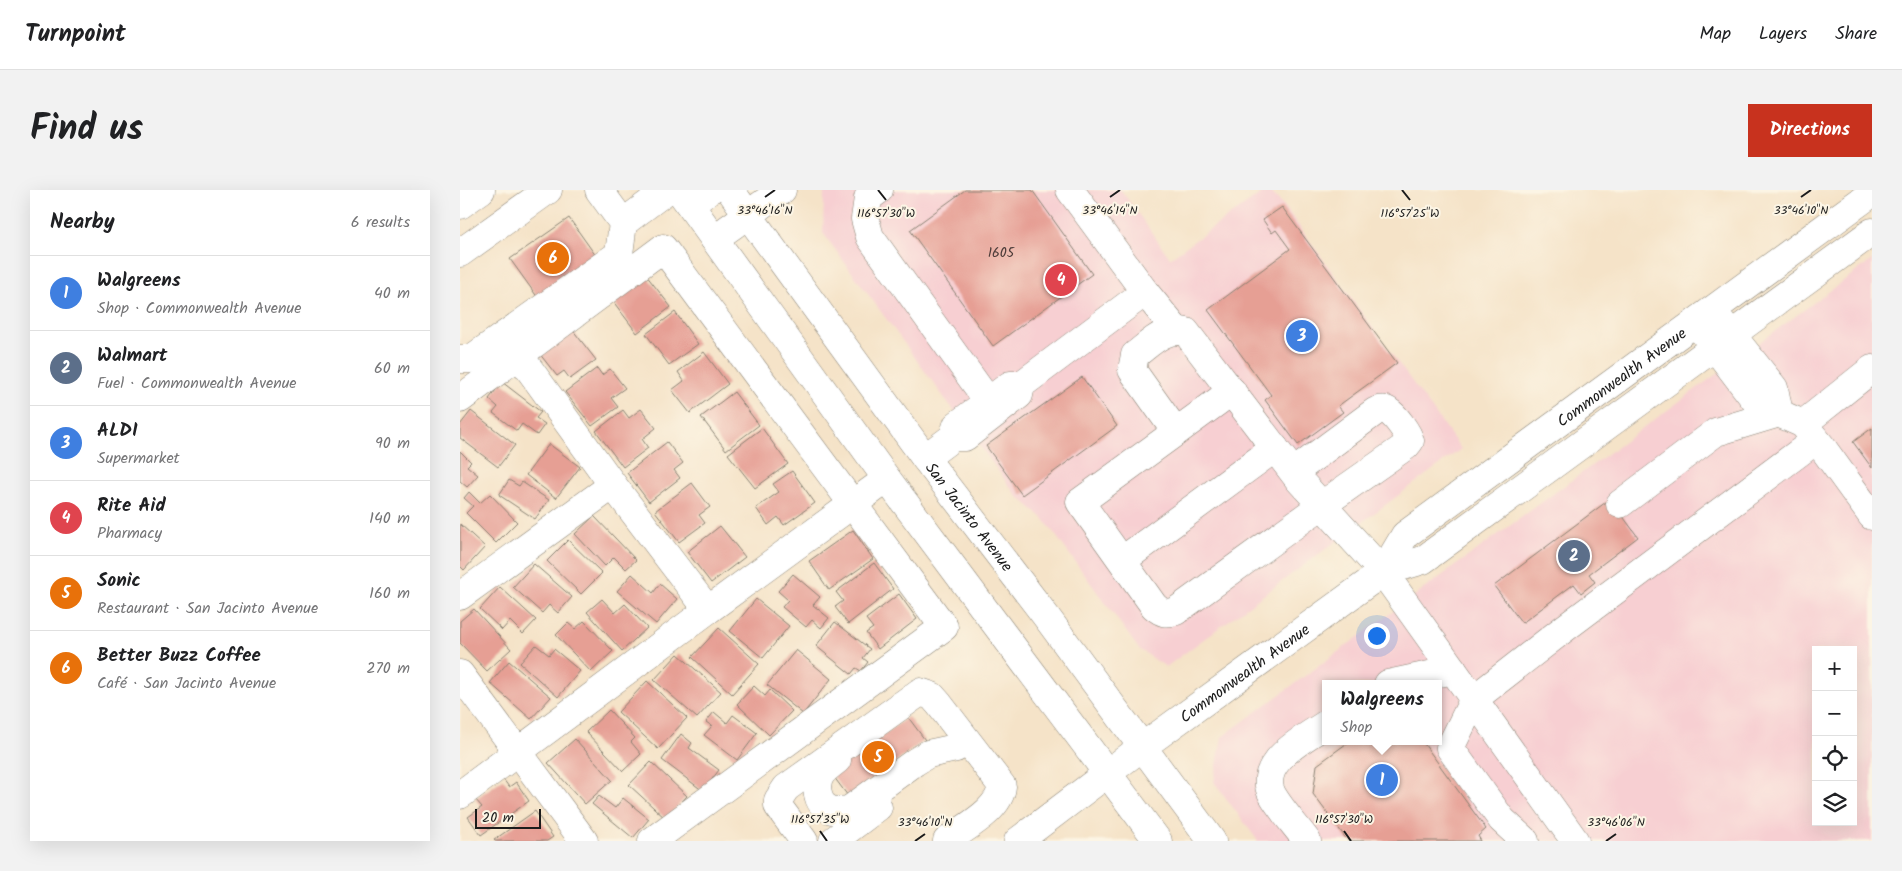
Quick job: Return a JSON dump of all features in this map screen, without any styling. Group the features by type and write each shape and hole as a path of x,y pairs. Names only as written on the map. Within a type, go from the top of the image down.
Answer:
{"street":[{"path":"460,205 481,190"},
{"path":"460,252 548,190"},
{"path":"460,359 471,359 619,254 623,223 599,190"},
{"path":"623,223 667,190"},
{"name":"San Jacinto Avenue","path":"730,190 925,458 1212,841"},
{"path":"714,239 782,190"},
{"path":"879,190 868,198 865,219 870,237 988,401"},
{"path":"1070,190 1145,292 1176,330"},
{"name":"Commonwealth Avenue","path":"1383,572 1405,535 1872,193"},
{"path":"693,195 714,239 887,479 1158,841"},
{"name":"Commonwealth Avenue","path":"1018,841 1142,747 1383,572 1423,560 1872,232"},
{"path":"460,399 663,248 944,627 652,841"},
{"path":"953,437 965,437 1019,395 1021,385 1145,292"},
{"path":"1704,316 1723,340 1758,404 1779,413 1810,432 1872,516"},
{"path":"1176,432 1132,370 1135,356 1168,331 1176,330 1186,332 1294,472 1383,572 1569,833 1541,841"},
{"path":"519,355 613,485 708,610"},
{"path":"1509,837 1502,820 1450,748 1474,699 1810,432 1872,368"},
{"path":"925,458 953,437 957,425 1010,384 1021,385"},
{"path":"1232,391 1080,502 1154,606 1160,612 1176,611 1410,441 1408,434 1388,411 1383,409 1376,411 1294,472"},
{"path":"1620,504 1716,432 1779,413"},
{"path":"1123,560 1275,448"},
{"path":"460,796 708,610 887,479"},
{"path":"460,596 613,485"},
{"path":"1407,680 1453,670"},
{"path":"460,674 584,841"},
{"path":"804,841 778,806 778,800 786,788 920,692 932,696 962,744 1002,786 1001,795 993,806 947,841"},
{"path":"891,712 821,774 816,788 820,801 827,808 837,811 849,810 928,754 962,744"},
{"path":"1307,841 1272,794 1268,782 1271,768 1280,757 1322,727"},
{"path":"833,841 962,744"}],"shaded area":[{"path":"824,190 1121,190 1170,258 1266,190 1269,190 1285,207 1461,449 1166,667 1139,649 1043,518 1016,495 823,233"},
{"path":"1872,260 1872,841 1258,841 1214,782 1222,737"}],"building":[{"path":"965,190 1032,190 1092,274 993,346 910,230"},
{"path":"1282,207 1397,363 1338,406 1343,412 1298,445 1265,400 1271,395 1208,310 1290,249 1276,230 1272,233 1263,220"},
{"path":"569,218 596,256 538,298 510,259"},
{"path":"646,275 671,307 637,333 612,300"},
{"path":"675,312 698,344 669,365 646,334"},
{"path":"572,329 596,360 570,379 564,371 557,376 539,353"},
{"path":"704,352 728,384 690,413 672,390 684,381 678,372"},
{"path":"597,368 602,375 610,369 625,388 611,398 618,407 592,426 565,392"},
{"path":"1082,377 1117,426 1022,495 986,446"},
{"path":"502,382 541,412 536,418 545,424 537,435 522,424 517,431 493,413 498,407 489,399"},
{"path":"734,392 759,425 726,450 701,417"},
{"path":"641,409 656,428 642,439 648,448 623,467 596,431 623,410 629,418"},
{"path":"471,411 515,445 498,467 460,438 460,425"},
{"path":"762,428 788,464 755,488 728,454"},
{"path":"1872,428 1872,468 1853,442"},
{"path":"667,442 683,463 674,470 680,478 649,502 627,473"},
{"path":"549,444 580,467 556,498 526,475"},
{"path":"460,451 471,462 467,466 478,475 467,487 460,481"},
{"path":"792,471 815,503 784,525 778,517 768,525 756,508 779,492 773,484"},
{"path":"509,480 519,486 522,482 549,500 535,519 499,495"},
{"path":"692,483 710,507 699,515 705,523 679,542 655,511"},
{"path":"469,492 480,503 490,494 517,522 496,543 466,513 473,506 464,498"},
{"path":"1610,499 1638,537 1589,574 1595,582 1581,593 1574,584 1522,623 1494,586"},
{"path":"594,516 636,560 626,569 614,557 605,566 575,534"},
{"path":"460,524 485,547 464,570 460,566"},
{"path":"720,526 745,557 711,583 687,552"},
{"path":"853,530 873,559 829,590 809,561"},
{"path":"568,540 602,573 581,594 547,561"},
{"path":"874,563 893,589 848,624 835,607 843,601 836,592"},
{"path":"534,564 572,597 558,613 549,605 542,613 513,587"},
{"path":"632,574 653,593 660,584 677,599 656,624 617,591"},
{"path":"793,574 820,597 813,605 829,618 821,628 812,620 806,627 782,607 788,600 778,591"},
{"path":"500,587 536,620 523,634 510,621 502,630 480,609"},
{"path":"899,594 917,619 878,649 866,633 873,628 866,619"},
{"path":"602,599 615,613 625,604 647,628 622,651 587,612"},
{"path":"756,599 789,626 763,658 730,631"},
{"path":"474,609 511,649 487,671 460,643 460,621"},
{"path":"584,621 613,651 591,672 556,635 568,623 575,629"},
{"path":"835,622 870,649 863,658 868,662 861,671 856,668 851,674 816,646"},
{"path":"719,628 759,664 732,694 692,657"},
{"path":"536,645 549,655 554,649 580,671 558,697 520,663"},
{"path":"796,650 831,679 803,714 767,685"},
{"path":"678,654 721,692 697,718 654,680"},
{"path":"509,661 551,697 531,719 490,683"},
{"path":"647,681 687,718 658,749 618,712"},
{"path":"754,686 765,696 770,690 792,711 769,735 737,704"},
{"path":"609,710 635,738 631,742 641,754 623,771 586,732"},
{"path":"714,712 727,723 733,715 757,733 737,760 704,735 712,726 706,722"},
{"path":"908,717 925,740 848,796 831,773"},
{"path":"681,734 692,743 689,748 719,770 703,791 662,760"},
{"path":"575,739 612,780 585,804 548,763"},
{"path":"1344,745 1425,745 1486,829 1478,836 1481,841 1348,841 1313,794 1317,765"},
{"path":"651,762 687,796 666,819 629,785"},
{"path":"503,779 509,787 516,782 529,801 481,835 468,817 482,807 475,799"},
{"path":"599,796 615,808 623,798 649,819 633,838 592,804"},
{"path":"535,811 553,837 547,841 494,840"}],"place":[{"name":"Better Buzz Coffee","path":"553,258"},
{"name":"Rite Aid","path":"1061,280"},
{"name":"ALDI","path":"1302,336"},
{"name":"Walmart","path":"1574,556"},
{"name":"Sonic","path":"878,757"},
{"name":"Walgreens","path":"1382,780"}]}
